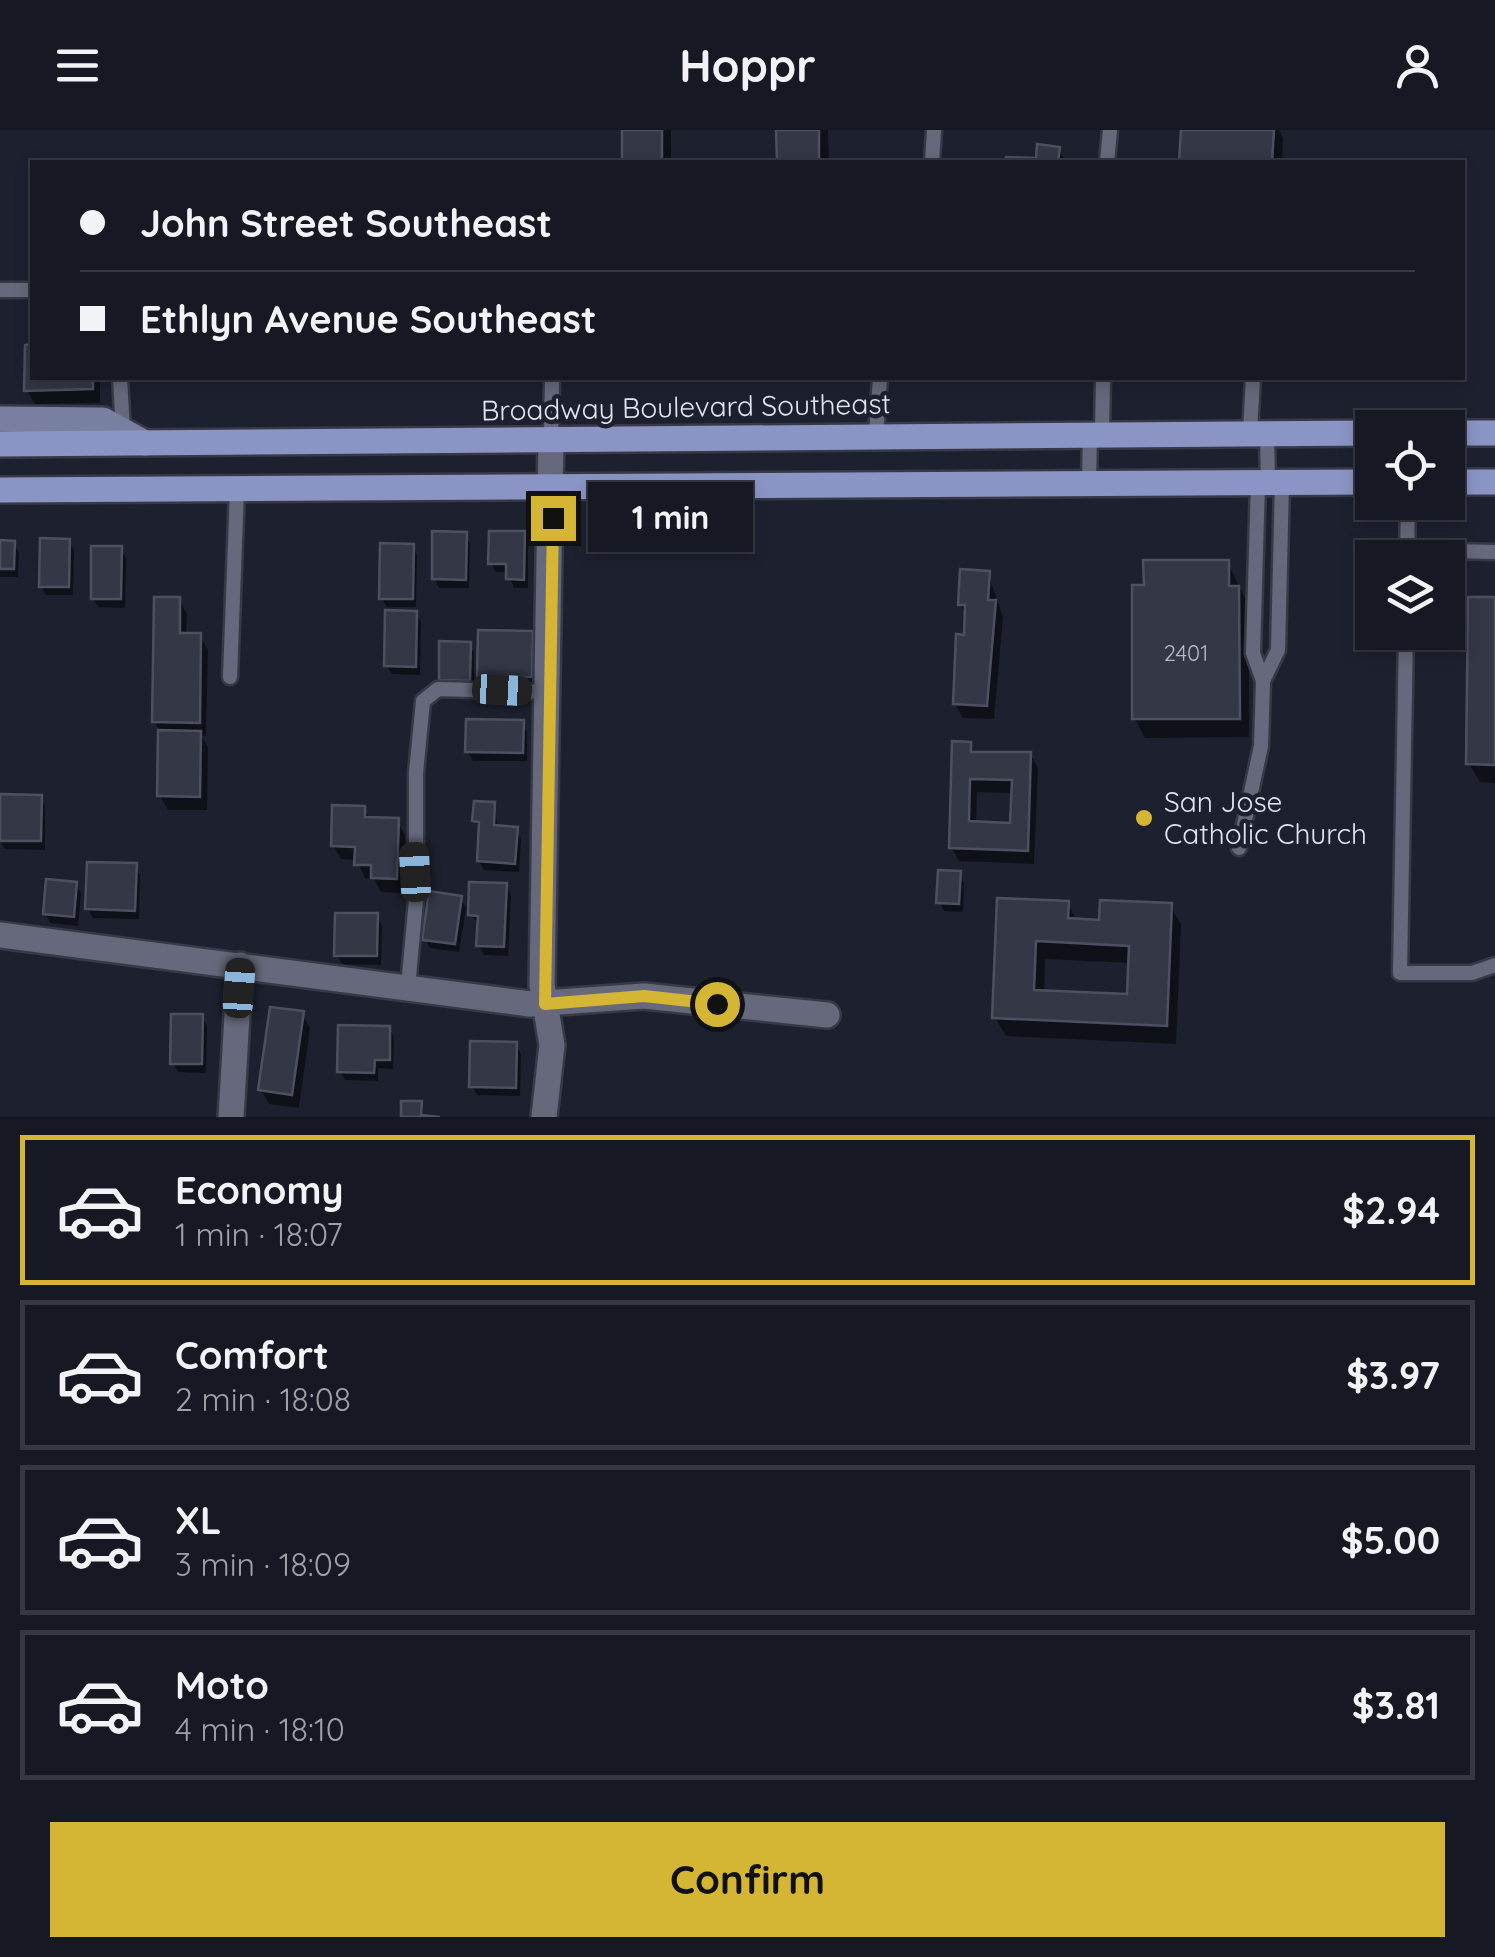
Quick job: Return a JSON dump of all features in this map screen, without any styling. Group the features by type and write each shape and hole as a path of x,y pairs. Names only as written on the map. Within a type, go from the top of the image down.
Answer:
{"main road":[{"path":"0,419 102,420 134,437"},
{"name":"Broadway Boulevard Southeast","path":"0,444 134,437 1355,432"},
{"path":"1465,433 1495,433"},
{"path":"0,490 1355,482"},
{"path":"1465,482 1495,482"}],"street":[{"path":"544,1117 552,1045 545,1004 551,438"},
{"path":"0,935 545,1004 644,996 827,1015"},
{"path":"231,1117 240,966"}],"lane":[{"path":"932,160 934,130"},
{"path":"1108,160 1110,130"},
{"path":"0,290 30,290"},
{"path":"120,380 134,437"},
{"path":"551,438 552,380"},
{"path":"876,435 880,380"},
{"path":"1089,482 1103,380"},
{"path":"1253,380 1269,482 1278,650 1263,681"},
{"path":"1239,848 1259,762 1263,681 1254,653 1269,482"},
{"path":"230,677 237,490"},
{"path":"1465,553 1495,552"},
{"path":"1406,650 1400,972 1472,973 1495,965"},
{"path":"408,987 416,900 416,773 423,702 438,689 549,692"}],"building":[{"path":"622,130 662,130 662,160 622,160"},
{"path":"776,130 819,130 819,160 777,160"},
{"path":"1181,130 1274,130 1272,160 1179,160"},
{"path":"1037,144 1060,147 1058,160 1005,160 1006,157 1036,158"},
{"path":"30,344 30,380 93,380 93,389 24,391 25,345"},
{"path":"432,531 467,532 466,580 432,579"},
{"path":"489,531 525,531 524,580 506,579 506,564 488,564"},
{"path":"40,538 70,539 69,587 39,587"},
{"path":"0,540 15,541 14,569 0,569"},
{"path":"380,543 414,544 413,599 379,599"},
{"path":"91,546 122,546 121,599 91,599"},
{"path":"1143,560 1229,560 1229,586 1239,586 1240,719 1132,719 1132,585 1144,585"},
{"path":"960,569 990,571 988,600 996,600 987,706 953,704 956,634 964,635 965,605 958,605"},
{"path":"154,597 180,597 180,633 201,633 200,723 152,722"},
{"path":"1468,597 1495,597 1495,765 1466,764"},
{"path":"385,610 417,611 416,667 384,666"},
{"path":"478,630 533,631 532,677 477,676"},
{"path":"439,641 471,642 470,681 439,680"},
{"path":"466,719 524,720 523,753 465,752"},
{"path":"158,730 201,731 200,797 157,796"},
{"path":"952,741 971,742 971,752 1031,752 1028,851 949,848","holes":["970,779 1012,780 1010,823 969,821"]},
{"path":"0,794 42,795 41,841 0,841"},
{"path":"474,801 495,802 494,825 518,827 515,864 477,861 479,822 472,821"},
{"path":"332,805 365,806 365,817 399,818 397,879 371,878 371,865 354,865 355,847 331,846"},
{"path":"87,862 137,863 135,911 85,909"},
{"path":"938,870 961,871 959,904 936,903"},
{"path":"46,879 77,882 74,917 43,914"},
{"path":"469,882 507,883 504,947 476,946 478,916 468,915"},
{"path":"429,891 462,896 455,944 422,940"},
{"path":"997,898 1069,901 1068,918 1099,920 1100,900 1172,903 1167,1026 992,1018","holes":["1036,941 1129,946 1127,994 1034,990"]},
{"path":"335,913 378,913 377,956 334,956"},
{"path":"270,1007 304,1011 292,1095 258,1090"},
{"path":"171,1014 203,1014 202,1064 170,1064"},
{"path":"338,1025 390,1026 390,1060 375,1060 374,1073 337,1072"},
{"path":"470,1041 517,1042 516,1088 469,1087"},
{"path":"401,1101 422,1101 421,1115 440,1117 401,1117"}],"place":[{"name":"San Jose Catholic Church","path":"1144,818"}],"route":[{"path":"553,518 542,985 545,1004 644,996 717,1004"}]}
